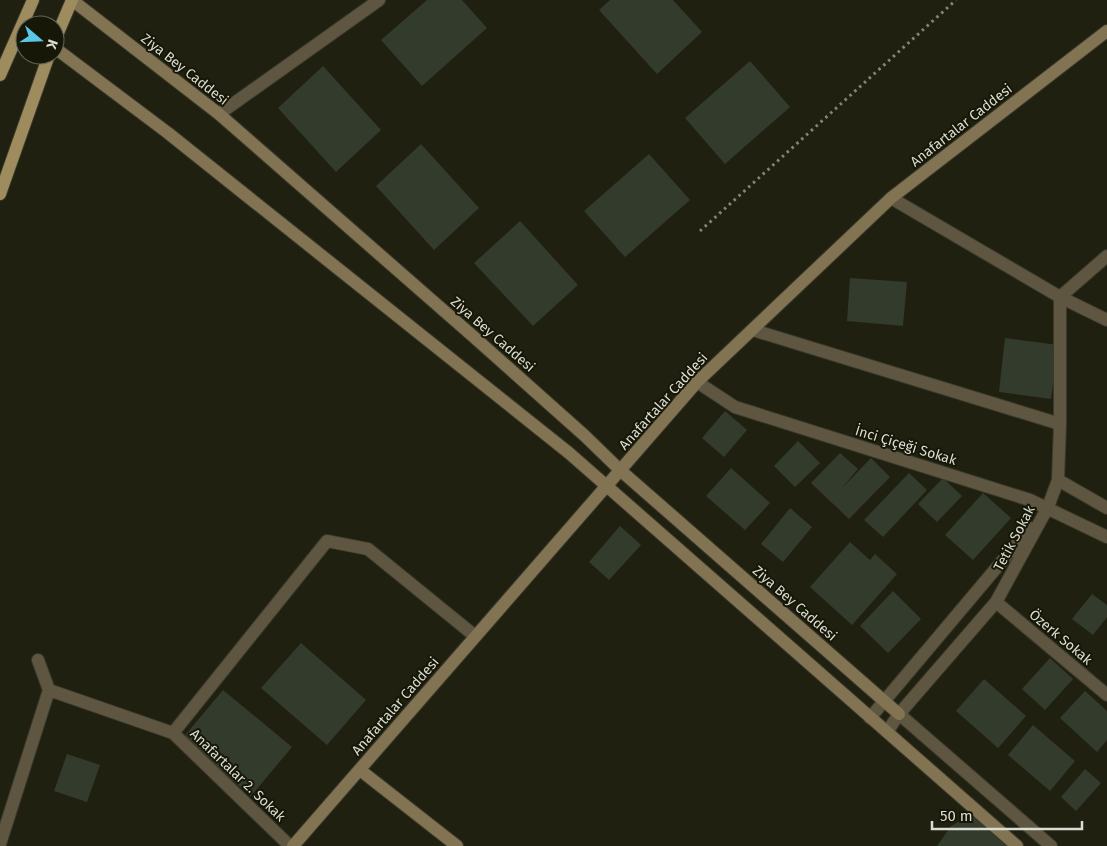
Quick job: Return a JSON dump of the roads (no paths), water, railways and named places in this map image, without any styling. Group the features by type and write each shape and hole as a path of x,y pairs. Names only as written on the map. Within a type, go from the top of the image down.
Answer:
{"main road":[{"path":"0,76 33,0"},
{"path":"65,16 72,0"},
{"path":"0,194 45,65"}],"street":[{"name":"Ziya Bey Caddesi","path":"72,0 219,114 504,364 620,470 1051,846"},
{"path":"219,114 379,0"},
{"name":"Anafartalar Caddesi","path":"292,846 698,382 891,198 1107,31"},
{"path":"65,56 168,133 561,447 1017,846"},
{"path":"891,198 1060,297 1107,320"},
{"path":"1048,507 1058,480 1060,297 1107,256"},
{"path":"752,330 1060,424"},
{"name":"İnci Çiçeği Sokak","path":"698,382 734,407 945,472 1048,507 1107,537"},
{"path":"1058,480 1107,508"},
{"name":"Tetik Sokak","path":"887,732 898,714 996,602 1048,507"},
{"name":"Tetik Sokak","path":"884,702 1048,507"},
{"path":"173,733 327,541 368,549 475,636"},
{"name":"Özerk Sokak","path":"996,602 1107,695"},
{"path":"0,844 49,690 38,660"},
{"name":"Anafartalar 2. Sokak","path":"49,690 173,733 292,846"},
{"path":"870,718 884,702"},
{"path":"360,770 457,846"}]}
